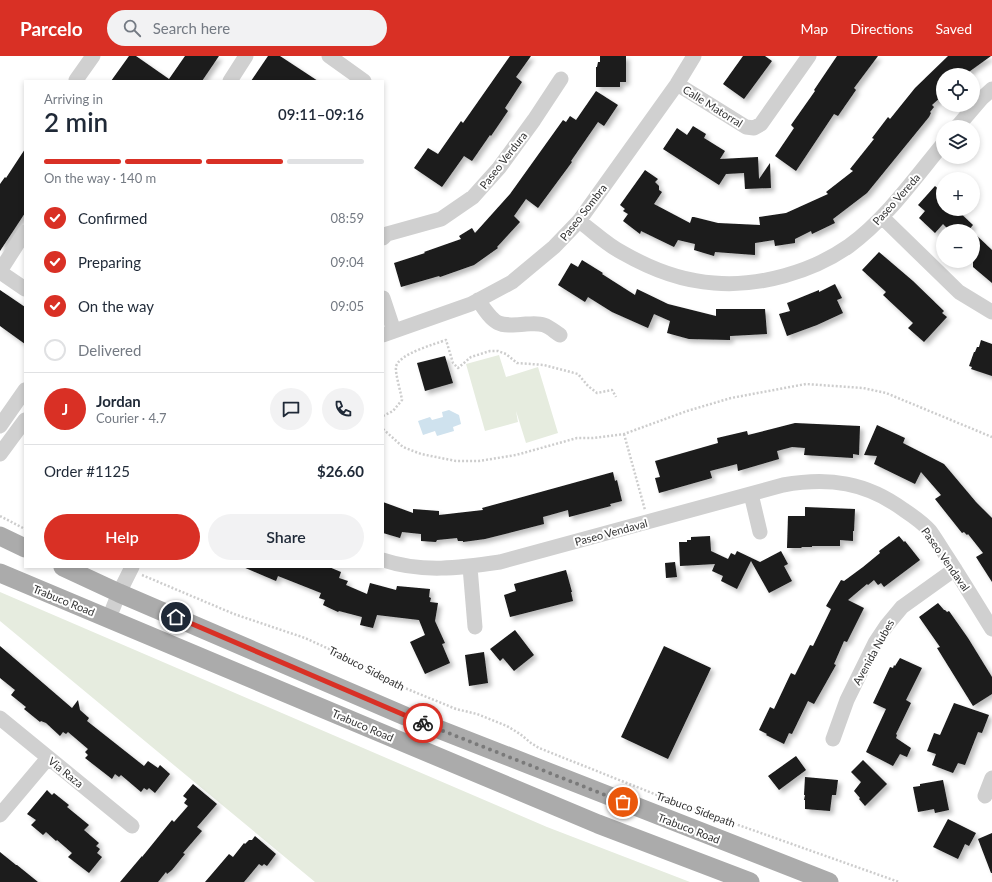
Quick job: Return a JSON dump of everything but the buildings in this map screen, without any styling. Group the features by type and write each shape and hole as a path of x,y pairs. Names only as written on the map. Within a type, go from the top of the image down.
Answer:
{"main road":[{"path":"0,536 24,548"},
{"name":"Trabuco Road","path":"65,568 119,593 405,716 829,882"},
{"name":"Trabuco Road","path":"0,573 598,824 750,882"},
{"path":"520,791 531,766"}],"street":[{"path":"76,80 93,56"},
{"path":"231,80 246,56"},
{"path":"329,56 363,80"},
{"name":"Paseo Sombra","path":"388,333 471,304 512,282 554,247 579,221 677,84 694,56"},
{"name":"Calle Matorral","path":"677,84 746,127 754,128 761,124 809,56"},
{"name":"Paseo Verdura","path":"384,237 387,234 441,219 473,197 499,168 534,120 561,79"},
{"path":"963,120 981,99 992,89"},
{"name":"Paseo Vereda","path":"579,221 622,252 664,272 680,277 708,282 735,283 779,277 826,261 849,246 882,217 936,152"},
{"path":"882,217 960,292 992,312"},
{"path":"24,234 0,272 24,288"},
{"path":"478,300 490,317 498,323 507,326 535,323 546,325 560,335"},
{"path":"384,305 388,333"},
{"path":"0,426 20,410 24,394"},
{"path":"0,454 24,421"},
{"name":"Paseo Vendaval","path":"384,560 413,567 439,569 470,567 500,562 783,485 814,481 828,481 855,485 868,490 892,501 914,516 929,530 992,629"},
{"path":"751,494 760,532"},
{"path":"470,567 475,627"},
{"path":"109,618 132,568"},
{"name":"Avenida Nubes","path":"833,739 847,700 876,643 890,620 902,607 954,569"},
{"name":"Via Raza","path":"0,718 132,826"},
{"path":"0,814 48,758"},
{"path":"985,796 992,778"}],"path":[{"path":"384,416 393,411 402,400 396,367 399,359 410,353 446,340 453,363 458,368 471,357 490,351 498,351 506,354 516,363 544,365 578,374 588,386 597,393 612,390 616,397"},
{"path":"384,430 403,447 421,454 456,461 479,461 516,455 577,438 593,438 624,434 687,411 731,398 806,384 863,388 886,393 992,437"},
{"path":"624,434 649,522"},
{"path":"0,516 24,528"},
{"name":"Trabuco Sidepath","path":"146,576 234,614 305,638 351,658 383,678 407,689 507,726 540,748 682,805 899,882"}],"shaded area":[{"path":"499,355 506,377 538,367 558,433 526,443 516,411 518,422 485,431 466,364"},
{"path":"0,592 547,827 690,882 315,882 0,621"}],"water":[{"path":"449,410 459,415 461,424 453,427 454,431 437,436 435,431 423,435 418,421 430,417 432,420 443,417 442,412"}],"way so far":[{"path":"423,723 623,802"}],"route":[{"path":"176,617 423,723"}]}
